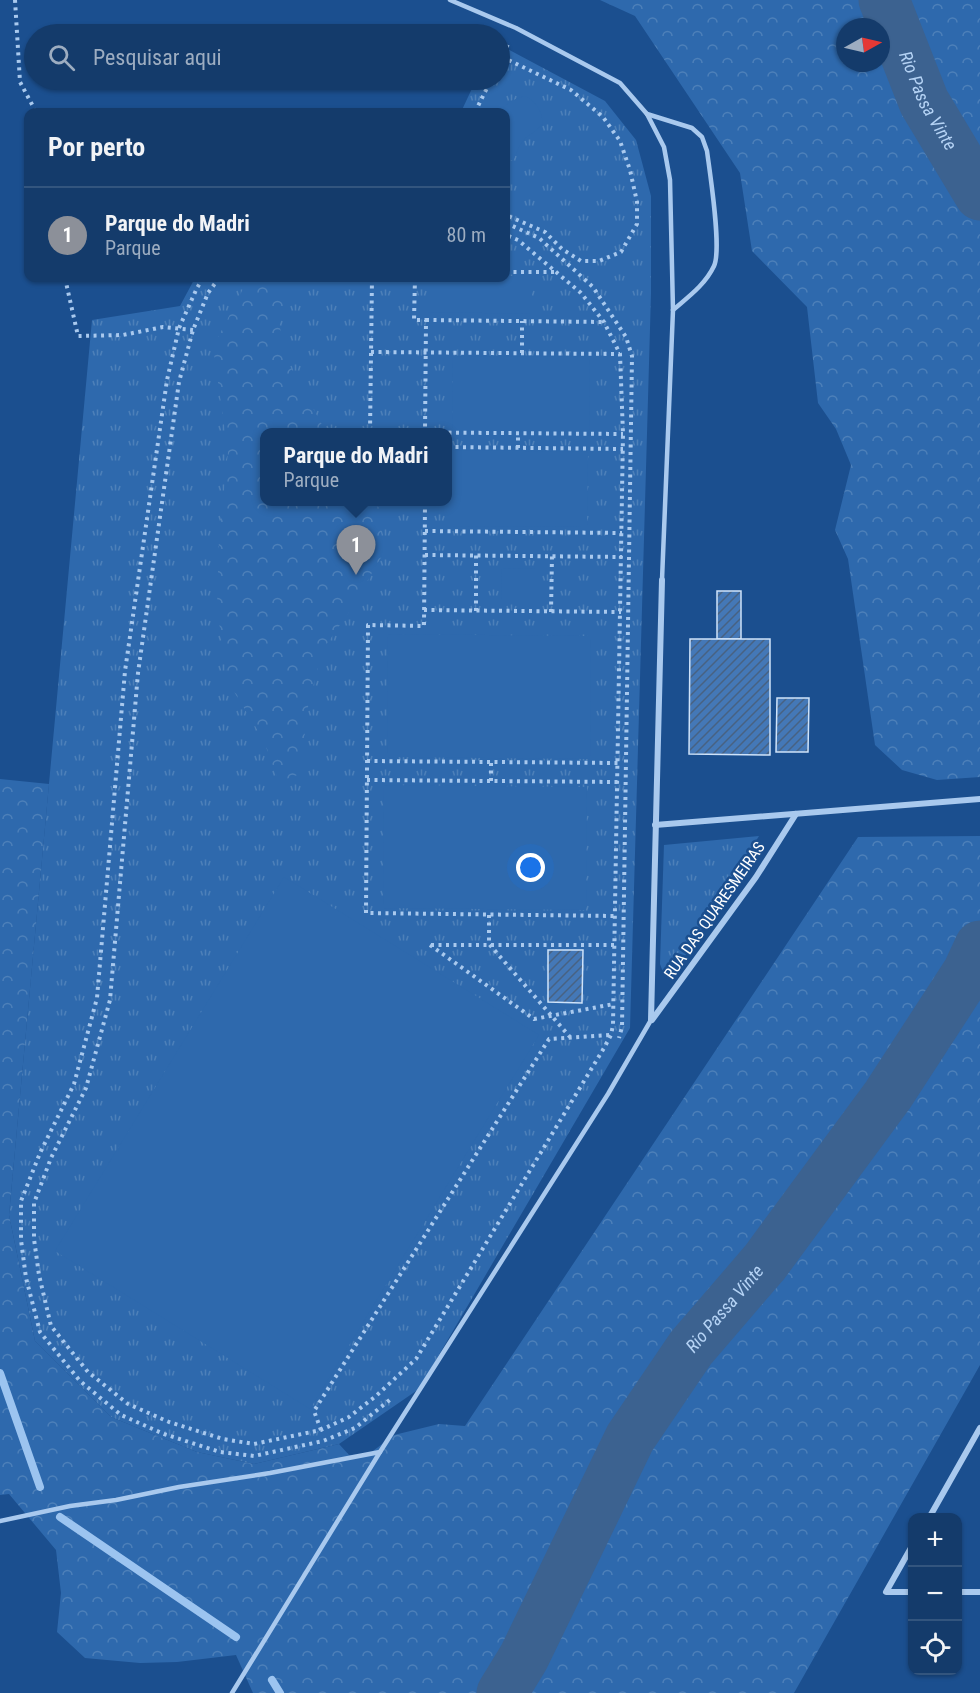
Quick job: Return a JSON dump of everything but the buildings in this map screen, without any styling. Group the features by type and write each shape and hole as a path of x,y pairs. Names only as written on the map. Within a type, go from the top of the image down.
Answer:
{"street":[{"path":"651,1020 662,580"},
{"name":"RUA DAS QUARESMEIRAS","path":"655,825 980,799"},
{"name":"RUA DAS QUARESMEIRAS","path":"651,1020 756,877 796,814"},
{"path":"932,1513 980,1428"},
{"path":"908,1553 886,1592 908,1592"},
{"path":"962,1592 980,1592"}],"lane":[{"path":"450,0 507,24"},
{"path":"510,25 620,83 647,114 664,147 670,180 674,310 662,580"},
{"path":"647,114 692,128 702,137 707,151 718,247 715,264 705,281 674,310"},
{"path":"232,1693 380,1452 608,1094 651,1020"},
{"path":"0,1521 70,1506 116,1500 380,1452"}],"path":[{"path":"15,0 20,82 24,90"},
{"path":"510,61 571,90 603,117 620,141 630,170 637,202 637,224 621,252 599,261 581,261 562,249 546,232 510,217"},
{"path":"24,90 34,108"},
{"path":"477,108 486,90"},
{"path":"510,225 539,238 593,287 626,337 632,356 622,1027 617,1043"},
{"path":"216,282 208,294 193,330 179,382 138,673 110,1000 86,1088 51,1158 34,1203 35,1248 51,1326 88,1372 128,1404 169,1422 223,1439 254,1444 321,1430 349,1417 416,1359 611,1035 614,1004 622,557 623,434 620,354 604,322 581,293 518,240 510,237"},
{"path":"510,272 556,272"},
{"path":"66,282 78,336 123,335 163,327 193,330"},
{"path":"200,282 179,328 167,380 125,671 97,998 74,1084 40,1153 21,1201 21,1240 26,1278 40,1332 80,1381 121,1415 164,1434 220,1452 254,1456 323,1441 355,1428 393,1398"},
{"path":"370,428 372,282"},
{"path":"415,282 414,320 604,322"},
{"path":"425,428 426,320"},
{"path":"522,321 522,353"},
{"path":"371,352 620,354"},
{"path":"452,432 623,434"},
{"path":"518,433 518,448"},
{"path":"452,447 623,449"},
{"path":"425,506 424,626 368,625 366,913 615,916"},
{"path":"424,531 622,532"},
{"path":"425,555 622,557"},
{"path":"476,555 476,611"},
{"path":"552,556 552,612"},
{"path":"424,610 621,612"},
{"path":"367,761 618,763"},
{"path":"491,762 491,781"},
{"path":"367,780 618,782"},
{"path":"489,915 489,944 570,1038"},
{"path":"614,1004 534,1019 430,945 615,945"},
{"path":"321,1430 314,1411 549,1039 611,1035"}],"green space":[{"path":"600,0 980,0 980,777 937,780 902,770 875,745 848,559 835,530 851,465 836,429 818,403 807,307 752,251 740,173 635,16"},
{"path":"510,50 605,101 636,140 651,196 651,293 630,1028 419,1389 339,1444 254,1464 197,1452 111,1417 35,1341 9,1215 92,320 180,306 193,282 510,282 510,108 463,108 471,90 510,90"},
{"path":"525,96 533,101 538,107 543,123 521,143 513,160 510,160 510,108 504,108 517,98"},
{"path":"510,276 532,276 532,314 427,312 427,282 510,282"},
{"path":"251,282 284,282 287,295 279,323 287,361 324,428 260,428 260,506 377,506 383,554 351,609 322,651 308,707 300,774 279,782 263,739 228,682 217,609 219,538 228,452 213,347 243,289"},
{"path":"453,356 590,357 589,432 452,431"},
{"path":"452,450 588,452 587,527 450,526"},
{"path":"502,568 536,569 536,600 501,600"},
{"path":"388,634 591,636 590,759 387,757"},
{"path":"0,779 49,784 9,1215 35,1341 111,1417 197,1452 254,1464 339,1444 349,1455 369,1454 394,1435 439,1424 465,1426 858,837 980,836 980,1365 794,1693 253,1693 236,1655 177,1662 140,1663 85,1658 57,1632 61,1593 56,1550 9,1494 0,1495"},
{"path":"384,785 587,787 586,910 383,908"},
{"path":"759,836 682,961 670,973 663,972 660,964 664,845"},
{"path":"284,877 539,1035 310,1409 55,1251"}],"waterway":[{"name":"Rio Passa Vinte","path":"884,0 924,102 980,195"},
{"name":"Rio Passa Vinte","path":"502,1693 524,1657 630,1438 691,1348 765,1262 888,1095 968,972 980,946"},
{"path":"0,1373 40,1487"},
{"path":"60,1517 236,1637"},
{"path":"272,1680 280,1693"}],"place":[{"name":"Parque do Madri","path":"356,575"}]}
